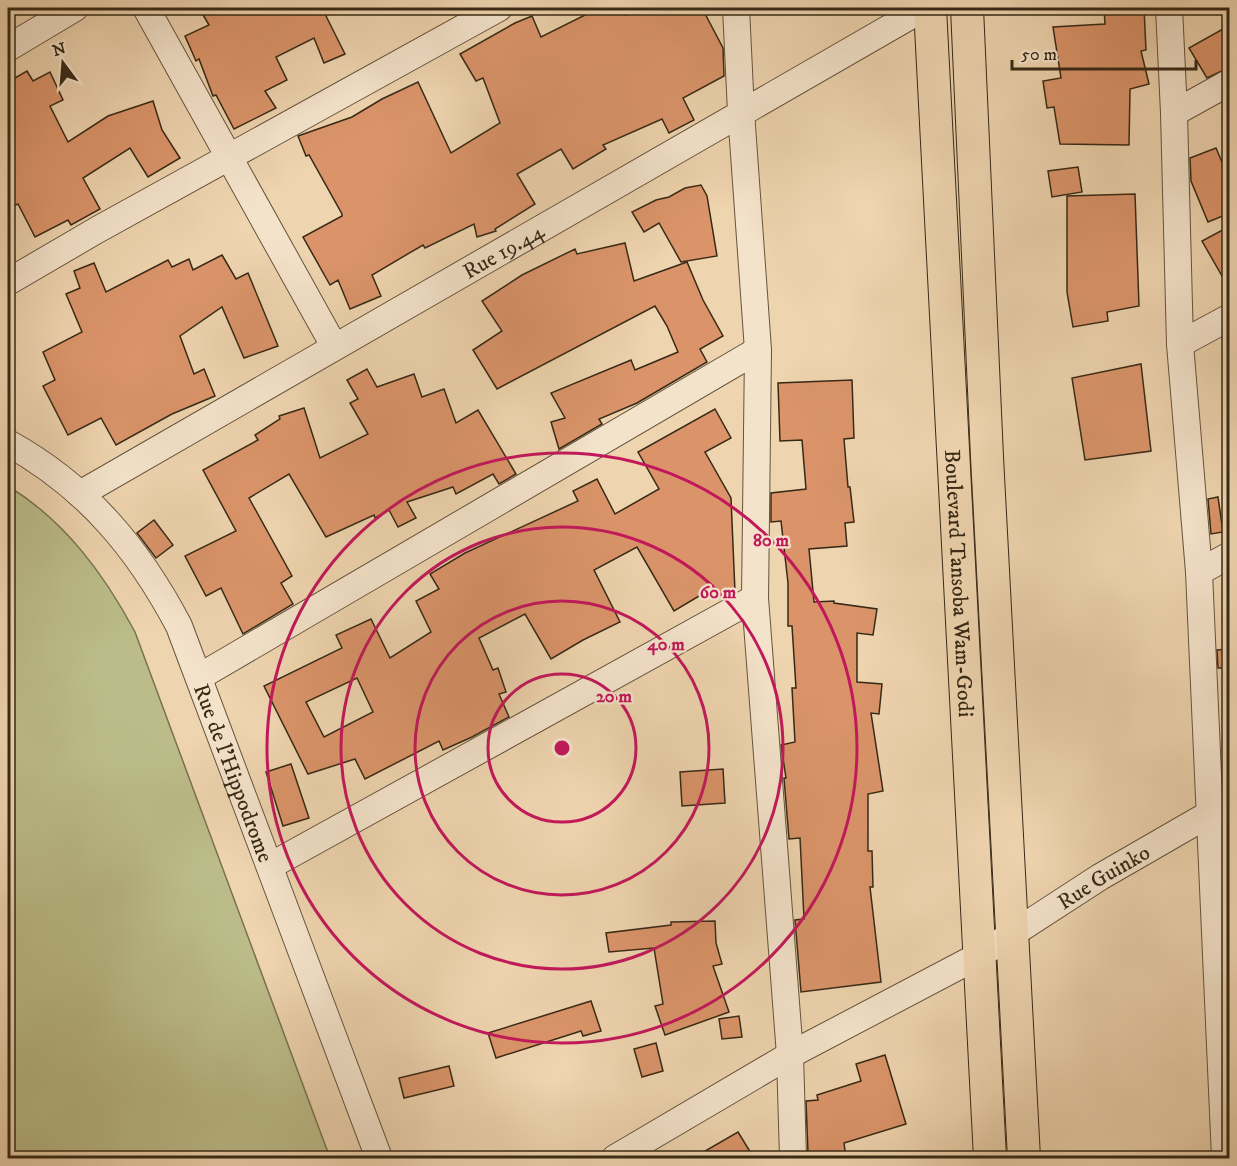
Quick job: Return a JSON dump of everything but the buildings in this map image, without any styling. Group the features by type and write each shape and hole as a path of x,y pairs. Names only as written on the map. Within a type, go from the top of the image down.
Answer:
{"main road":[{"name":"Boulevard Tansoba Wam-Godi","path":"930,8 990,1158"},
{"name":"Boulevard Tansoba Wam-Godi","path":"967,8 987,458 1024,1158"}],"street":[{"path":"8,48 75,8"},
{"path":"146,8 334,346"},
{"path":"8,282 97,230 499,8"},
{"path":"736,8 758,350 755,598 790,1055 793,1158"},
{"name":"Rue 19.44","path":"80,494 924,8"},
{"path":"1169,8 1180,344 1220,808 1225,1158"},
{"path":"1174,113 1230,82"},
{"path":"1180,344 1230,317"},
{"path":"199,677 758,350"},
{"name":"Rue de l'Hippodrome","path":"8,443 54,473 80,494 113,527 155,583 179,626 379,1158"},
{"path":"1199,572 1230,555"},
{"path":"270,866 755,598"},
{"name":"Rue Guinko","path":"615,1158 790,1055 980,955 1012,932 1100,877 1220,808"}],"green space":[{"path":"8,486 48,515 81,550 110,590 135,632 330,1158 8,1158"}]}
